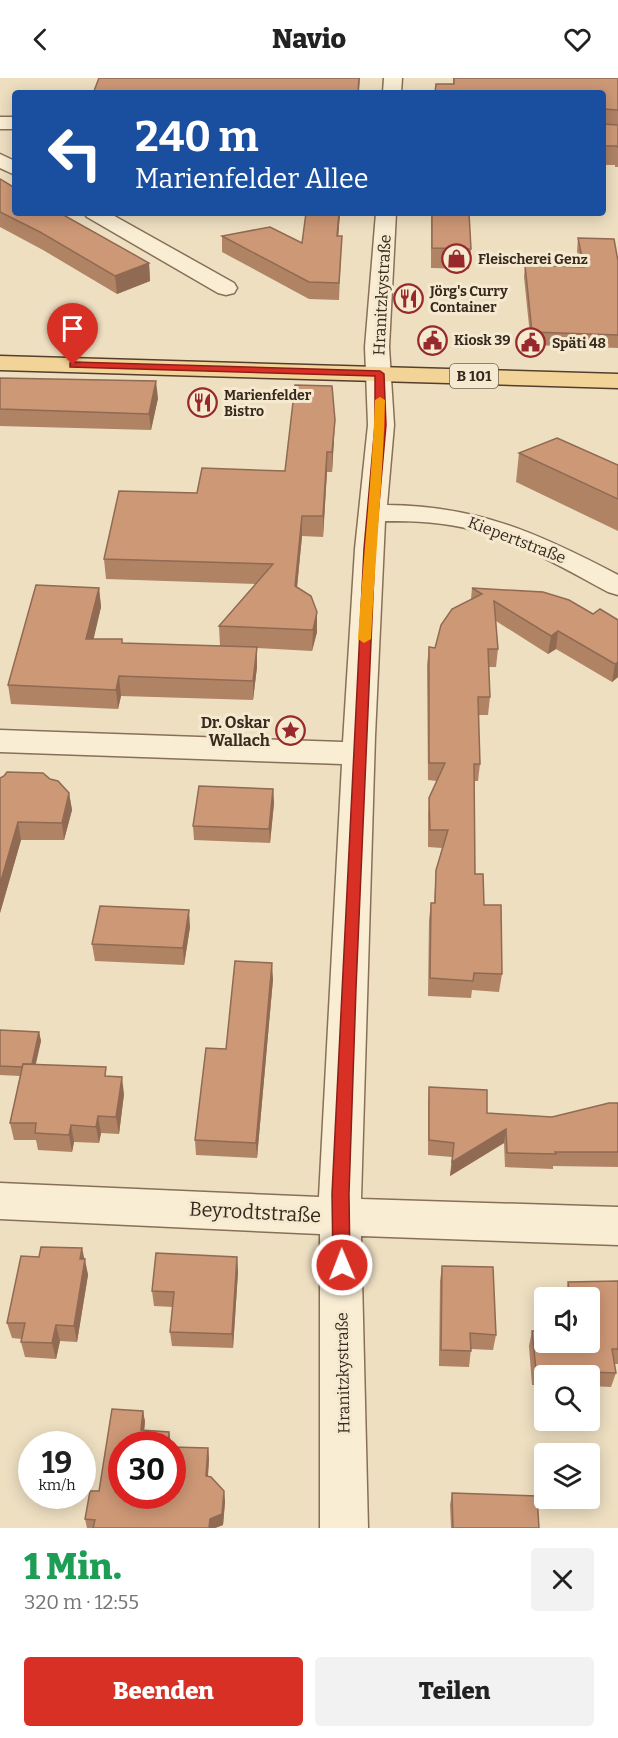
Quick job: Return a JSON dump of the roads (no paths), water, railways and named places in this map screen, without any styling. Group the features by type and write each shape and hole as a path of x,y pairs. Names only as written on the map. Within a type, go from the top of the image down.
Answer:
{"main road":[{"name":"B 101","path":"0,363 618,381"}],"street":[{"path":"99,216 226,288"},
{"name":"Hranitzkystraße","path":"344,1528 341,1216 369,549 381,425 377,347 386,216"},
{"name":"Kiepertstraße","path":"374,513 436,515 480,524 570,560 618,586"},
{"path":"0,741 359,754"},
{"name":"Beyrodtstraße","path":"0,1201 618,1226"}],"place":[{"name":"Fleischerei Genz","path":"457,259"},
{"name":"Jörg's Curry Container","path":"409,299"},
{"name":"Kiosk 39","path":"433,340"},
{"name":"Späti 48","path":"531,343"},
{"name":"Marienfelder Bistro","path":"203,403"},
{"name":"Dr. Oskar Wallach","path":"291,731"}]}
